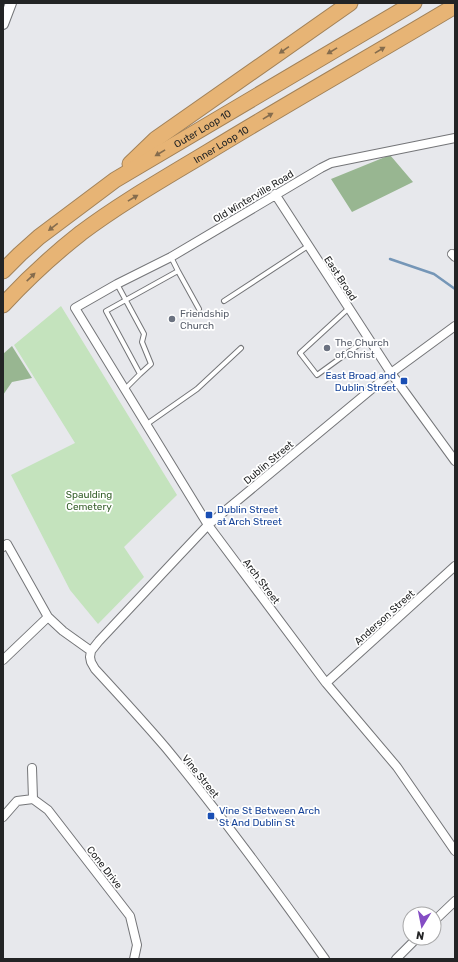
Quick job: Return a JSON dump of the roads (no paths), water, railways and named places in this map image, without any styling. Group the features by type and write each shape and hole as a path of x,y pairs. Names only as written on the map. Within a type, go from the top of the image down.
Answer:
{"highway":[{"path":"115,180 156,139 350,3"},
{"name":"Outer Loop 10","path":"3,271 39,237 115,180 414,3"},
{"name":"Inner Loop 10","path":"3,305 62,249 82,232 114,209 455,6"}],"street":[{"path":"3,24 10,3"},
{"name":"Old Winterville Road","path":"76,308 117,284 171,257 274,194 331,163 455,138"},
{"name":"East Broad","path":"274,194 391,373 455,461"},
{"name":"Arch Street","path":"76,308 208,525 326,683 396,767 455,851"},
{"name":"Dublin Street","path":"91,652 109,630 208,525 391,373 455,326"},
{"path":"3,547 7,544 48,617 63,631 91,652"},
{"name":"Anderson Street","path":"326,683 455,566"},
{"path":"3,660 48,617"},
{"name":"Vine Street","path":"91,652 91,662 95,669 147,727 201,792 325,959"},
{"path":"3,817 18,801 33,799 32,768"},
{"name":"Cone Drive","path":"33,799 48,810 130,916 137,945 134,959"},
{"path":"442,914 455,900"},
{"path":"396,959 409,946"}],"lane":[{"path":"224,301 308,246"},
{"path":"171,257 198,309"},
{"path":"140,374 106,311 178,272"},
{"path":"117,284 144,334 142,342 151,364 125,389"},
{"path":"349,308 300,353 317,375 368,338"},
{"path":"147,424 197,389 241,348"}],"waterway":[{"path":"390,259 434,274 455,289"}],"place":[{"name":"Friendship Church","path":"172,319"},
{"name":"The Church of Christ","path":"327,348"},
{"name":"East Broad and Dublin Street","path":"404,381"},
{"name":"Dublin Street at Arch Street","path":"209,515"},
{"name":"Vine St Between Arch St And Dublin St","path":"211,816"}],"park label":[{"name":"Spaulding Cemetery","path":"89,500"}]}
